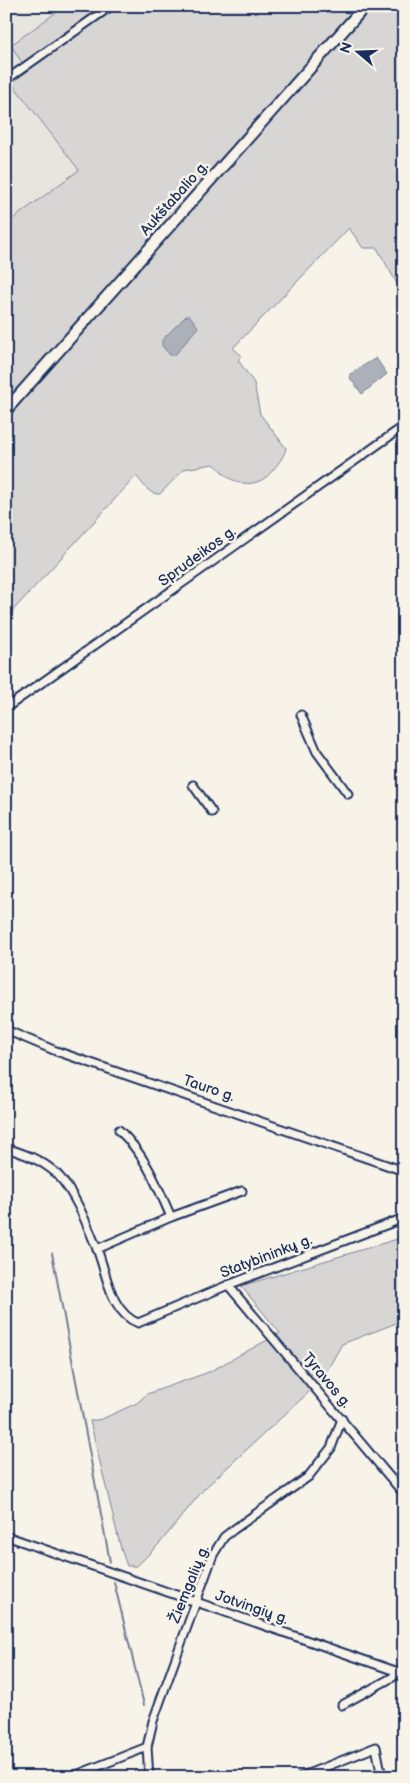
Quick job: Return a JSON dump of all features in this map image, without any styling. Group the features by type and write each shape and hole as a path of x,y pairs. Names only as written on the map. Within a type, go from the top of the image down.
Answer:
{"main road":[{"name":"Aukštabalio g.","path":"6,410 365,6"}],"street":[{"path":"6,80 111,6"},
{"name":"Sprudeikos g.","path":"6,708 404,426"},
{"path":"301,714 317,752 348,794"},
{"path":"193,785 212,812"},
{"path":"6,1020 6,1030"},
{"name":"Tauro g.","path":"6,1030 56,1051 404,1171"},
{"path":"119,1130 135,1146 148,1165 171,1217"},
{"path":"6,1148 33,1156 57,1174 74,1199 97,1249 171,1217 242,1191"},
{"name":"Statybininkų g.","path":"97,1249 111,1292 124,1314 138,1323 404,1218"},
{"name":"Tyravos g.","path":"228,1286 404,1494"},
{"name":"Žiemgalių g.","path":"149,1777 147,1747 153,1721 208,1566 224,1537 308,1478 331,1448 342,1419"},
{"name":"Jotvingių g.","path":"6,1536 400,1673"},
{"path":"342,1705 400,1673"},
{"path":"71,1777 147,1747"},
{"path":"300,1777 376,1747 382,1777"}],"shaded area":[{"path":"6,6 65,6 11,45 22,63 6,74"},
{"path":"65,6 102,6 22,63 11,45"},
{"path":"119,6 360,6 6,404 6,224 79,170 11,82"},
{"path":"371,6 404,6 404,296 377,248 363,248 349,228 233,348 242,356 238,360 254,383 260,414 286,448 279,463 272,471 262,480 243,483 230,478 213,464 184,469 160,494 149,491 136,476 6,618 6,416"},
{"path":"11,82 79,171 6,224 6,86"},
{"path":"186,316 190,316 198,327 175,355 170,355 162,346 162,340"},
{"path":"376,358 387,374 362,394 350,378 350,374"},
{"path":"404,1237 404,1320 342,1344 321,1381 204,1489 160,1543 137,1566 127,1566 121,1549 90,1421 102,1419 137,1403 147,1394 209,1372 280,1333 241,1286"}],"waterway":[{"path":"52,1253 110,1562"},
{"path":"114,1582 144,1705"}]}
